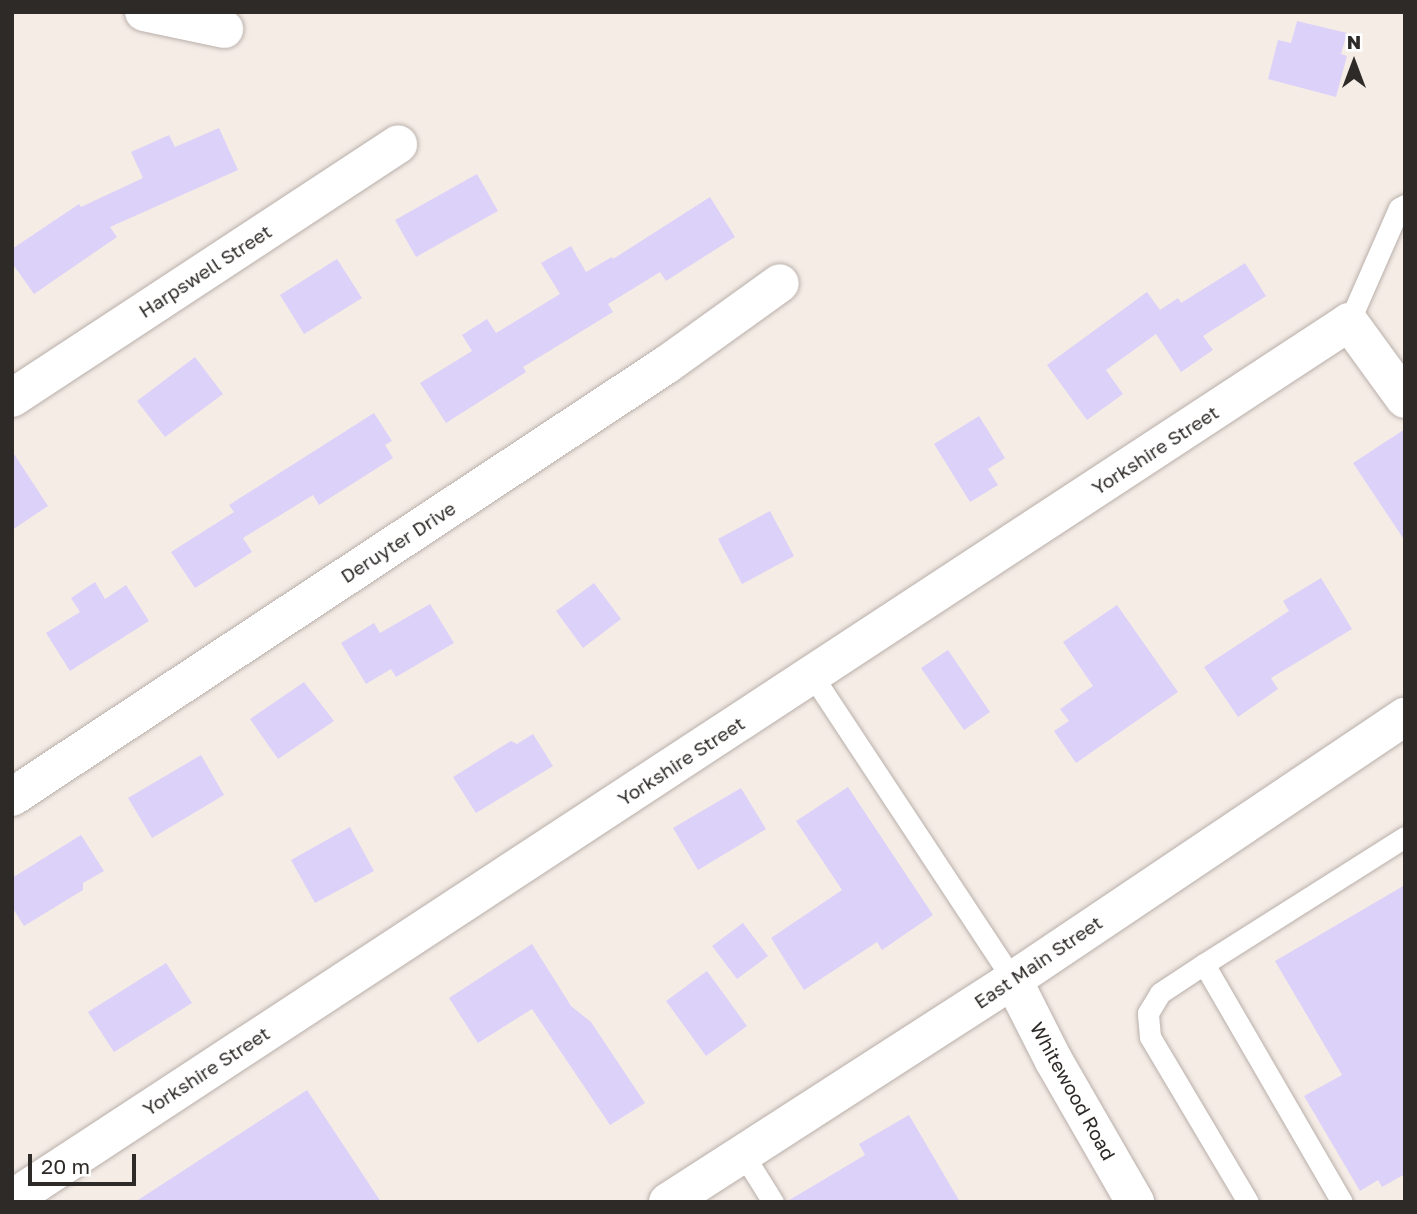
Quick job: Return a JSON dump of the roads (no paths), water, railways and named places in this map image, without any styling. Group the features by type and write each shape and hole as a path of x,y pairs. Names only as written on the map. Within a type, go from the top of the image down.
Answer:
{"main road":[{"path":"144,12 224,29"},
{"name":"Harpswell Street","path":"12,398 398,144"},
{"name":"Deruyter Drive","path":"12,797 666,365 780,283"},
{"path":"1349,322 1402,390"},
{"name":"Yorkshire Street","path":"12,1199 1349,322"},
{"name":"East Main Street","path":"668,1202 1013,980 1405,717"},
{"name":"Whitewood Road","path":"1013,980 1054,1061 1135,1202"}],"lane":[{"path":"1349,322 1399,208 1405,205"},
{"path":"812,675 1013,980"},
{"path":"1248,1202 1150,1037 1148,1013 1160,993 1405,837"},
{"path":"1204,964 1342,1202"},
{"path":"743,1154 773,1202"}]}
